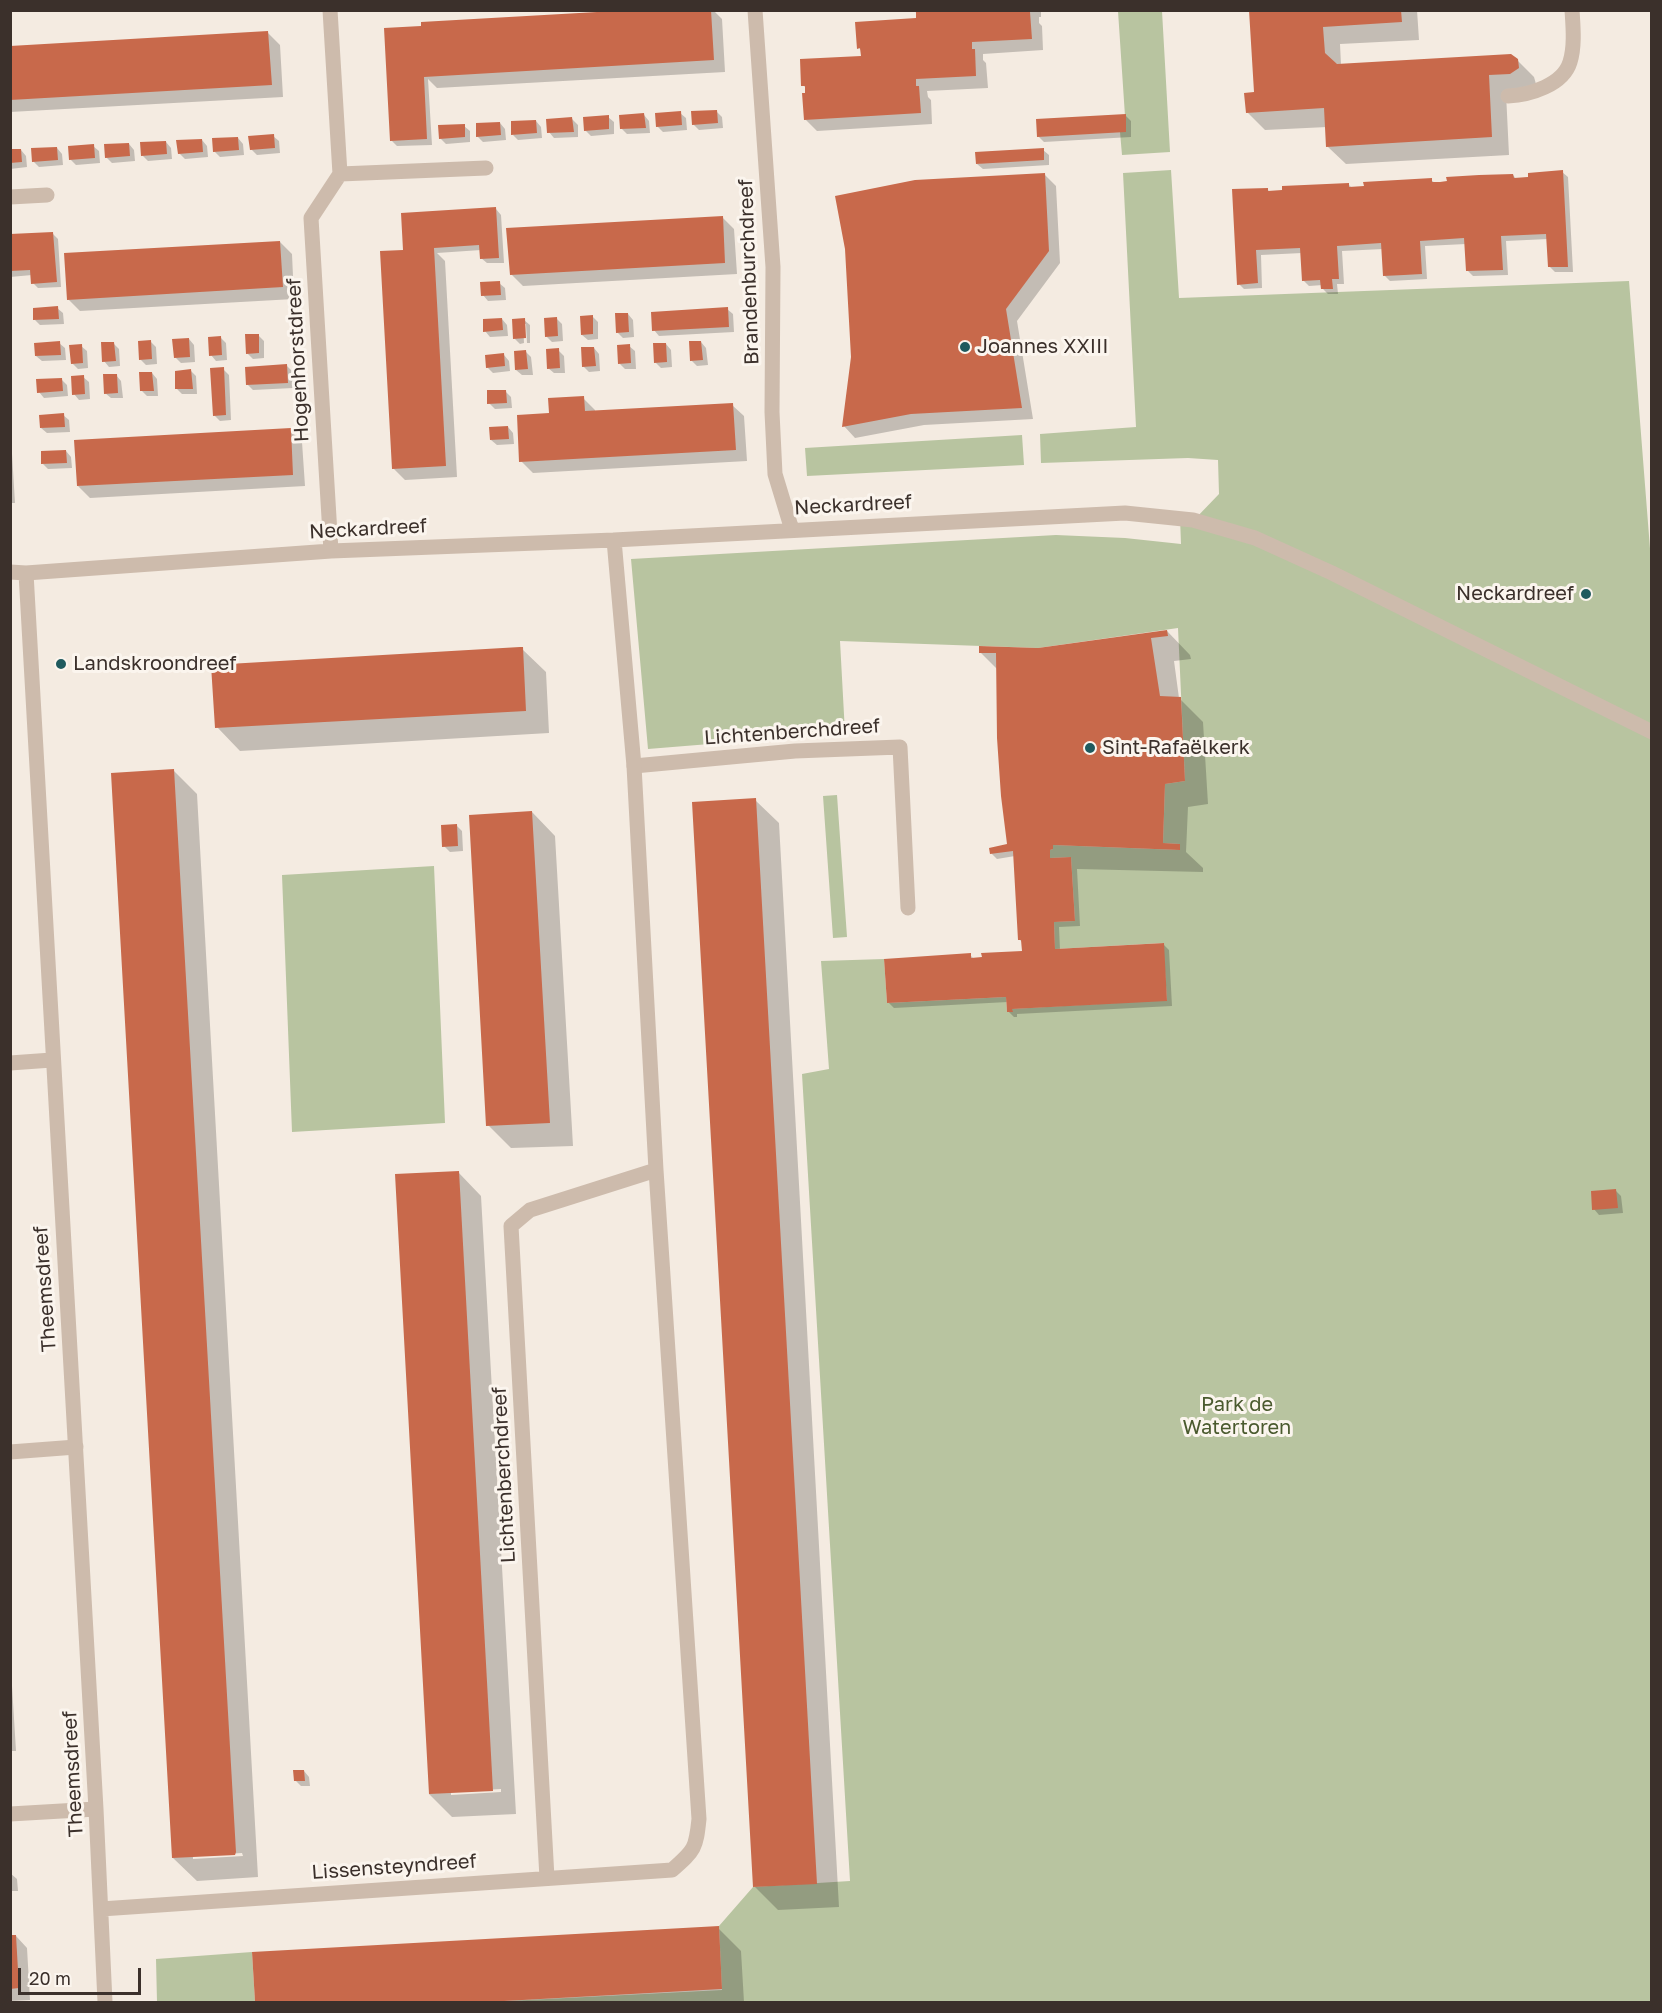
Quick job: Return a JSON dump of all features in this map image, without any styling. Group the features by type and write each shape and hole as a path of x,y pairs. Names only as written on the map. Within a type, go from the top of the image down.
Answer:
{"street":[{"path":"330,10 340,174 486,168"},
{"name":"Brandenburchdreef","path":"755,10 773,267 772,412 775,474 792,530"},
{"path":"1508,96 1517,96 1552,85 1570,63 1572,10"},
{"name":"Hogenhorstdreef","path":"330,551 311,218 340,174"},
{"path":"10,197 47,195"},
{"name":"Neckardreef","path":"18,572 330,551 614,540 1125,513 1194,520 1255,538 1332,573 1652,732"},
{"path":"614,540 634,766 656,1170"},
{"name":"Theemsdreef","path":"18,572 76,1448 105,2002"},
{"name":"Lichtenberchdreef","path":"634,766 795,751 900,747 908,908"},
{"path":"10,1063 52,1060"},
{"name":"Lichtenberchdreef","path":"547,1878 511,1226 530,1210 656,1170"},
{"name":"Lissensteyndreef","path":"101,1909 672,1870 696,1845 699,1819 656,1170"},
{"path":"10,1452 76,1448"},
{"path":"10,1814 96,1809"}],"green space":[{"path":"1118,11 1162,11 1170,152 1122,155 1120,132 1126,131"},
{"name":"Park de Watertoren","path":"1171,170 1179,298 1629,281 1652,574 1651,2002 488,2002 722,1990 719,1926 753,1887 850,1881 802,1074 829,1069 821,961 884,959 887,1003 1006,997 1007,1012 1012,1012 1012,1009 1167,1000 1163,943 1055,949 1054,922 1075,921 1071,857 1050,858 1050,850 1053,849 1053,845 1180,850 1180,844 1163,843 1165,784 1185,781 1178,628 1038,648 840,641 845,733 648,749 631,559 1056,535 1125,538 1181,544 1180,517 1194,520 1219,494 1218,460 1188,458 1041,463 1040,434 1136,427 1123,173"},
{"path":"1022,435 1024,465 807,476 805,448"},
{"path":"837,795 847,937 833,938 823,796"},
{"path":"434,866 445,1123 292,1132 282,875"},
{"path":"252,1952 255,2002 157,2002 156,1959"}],"building":[{"path":"632,10 711,10 714,60 424,77 427,139 390,141 384,28 421,26 421,22"},
{"path":"916,10 1027,10 1030,12 1032,39 972,42 972,49 975,49 976,76 916,79 916,86 919,86 921,113 804,120 802,93 805,93 805,86 801,86 800,59 861,56 860,48 857,49 855,22 916,18"},
{"path":"1249,10 1401,10 1402,22 1323,27 1325,53 1337,64 1511,54 1518,59 1519,68 1510,74 1489,75 1492,137 1326,147 1324,108 1246,113 1244,93 1254,92"},
{"path":"268,31 272,85 10,100 10,46"},
{"path":"717,110 718,123 692,125 691,111"},
{"path":"681,111 682,125 656,127 655,113"},
{"path":"644,113 646,128 620,129 619,115"},
{"path":"1126,114 1126,132 1037,137 1036,119"},
{"path":"609,115 609,129 584,131 583,117"},
{"path":"572,117 574,132 547,133 546,119"},
{"path":"536,120 537,133 511,135 511,121"},
{"path":"500,122 501,135 476,137 476,123"},
{"path":"465,124 465,137 439,139 438,125"},
{"path":"274,134 275,148 250,150 248,136"},
{"path":"238,137 239,150 213,152 212,138"},
{"path":"202,139 203,152 178,154 176,140"},
{"path":"166,141 167,154 141,156 140,142"},
{"path":"129,143 130,156 105,158 104,144"},
{"path":"94,144 95,158 69,160 68,146"},
{"path":"57,147 58,160 32,162 31,148"},
{"path":"1044,148 1044,160 976,164 975,152"},
{"path":"10,149 21,149 22,162 10,163"},
{"path":"1563,170 1568,267 1548,267 1546,234 1501,236 1503,270 1466,271 1464,238 1420,241 1422,274 1383,276 1381,243 1337,246 1339,279 1332,279 1333,289 1321,289 1320,280 1302,281 1300,248 1256,250 1258,283 1237,285 1232,189 1268,188 1268,191 1282,190 1282,186 1349,183 1349,187 1364,186 1363,182 1432,178 1432,182 1440,182 1447,181 1446,177 1479,175 1513,174 1514,178 1528,177 1528,173"},
{"path":"1045,173 1049,251 1006,309 1022,408 911,414 842,427 851,357 845,249 835,196 915,180"},
{"path":"496,207 499,258 480,259 479,245 434,248 446,466 392,469 380,251 403,250 401,213"},
{"path":"723,216 725,263 510,275 506,228"},
{"path":"53,232 57,282 31,284 30,270 10,271 10,234"},
{"path":"280,241 283,287 67,300 64,253"},
{"path":"500,281 501,295 481,296 480,282"},
{"path":"58,306 59,319 33,320 33,308"},
{"path":"728,307 729,327 652,331 651,312"},
{"path":"615,313 628,313 629,332 616,333"},
{"path":"593,315 593,334 581,335 580,316"},
{"path":"557,317 558,336 545,337 544,318"},
{"path":"502,318 503,330 483,332 483,319"},
{"path":"525,318 526,338 513,339 512,319"},
{"path":"245,334 259,334 259,353 246,354"},
{"path":"221,336 222,355 209,356 208,337"},
{"path":"189,338 190,357 174,358 172,339"},
{"path":"151,340 152,359 139,360 138,341"},
{"path":"60,341 61,355 35,356 34,343"},
{"path":"689,341 701,341 703,360 690,361"},
{"path":"101,342 114,342 116,361 102,362"},
{"path":"653,343 666,343 667,362 654,363"},
{"path":"82,344 83,363 71,364 69,345"},
{"path":"630,344 631,363 618,364 617,345"},
{"path":"581,347 594,347 596,366 582,367"},
{"path":"559,348 560,368 547,369 546,349"},
{"path":"526,350 528,369 515,370 514,351"},
{"path":"504,353 505,366 486,368 485,355"},
{"path":"287,364 288,383 246,385 245,367"},
{"path":"224,367 226,415 213,416 210,368"},
{"path":"191,369 193,389 175,389 175,371"},
{"path":"139,372 152,372 154,391 140,391"},
{"path":"103,374 117,374 118,393 104,394"},
{"path":"84,375 85,394 72,395 71,376"},
{"path":"62,378 63,391 37,393 36,379"},
{"path":"487,390 506,390 507,403 487,404"},
{"path":"584,396 585,411 733,403 736,450 519,462 517,415 549,413 548,398"},
{"path":"64,413 65,427 40,428 39,415"},
{"path":"508,426 509,439 490,440 489,427"},
{"path":"291,428 293,475 77,486 74,440"},
{"path":"66,450 67,463 41,464 41,451"},
{"name":"Sint-Rafaëlkerk","path":"1167,630 1168,636 1151,638 1160,696 1181,697 1185,781 1165,784 1163,843 1180,844 1180,850 1053,845 1050,858 1071,857 1075,921 1054,922 1055,949 1164,943 1167,1001 1012,1009 1013,1012 1007,1012 1006,997 887,1003 884,959 971,953 971,958 982,957 981,953 1022,951 1021,940 1018,940 1013,851 990,854 989,848 1007,844 997,738 996,653 979,653 979,646 1038,648"},
{"path":"523,647 526,711 215,728 211,665"},
{"path":"174,769 236,1852 235,1855 172,1858 111,773"},
{"path":"756,798 817,1884 753,1887 692,802"},
{"path":"532,811 550,1123 486,1126 469,815"},
{"path":"457,824 458,846 442,847 441,825"},
{"path":"459,1171 493,1791 429,1794 395,1174"},
{"path":"1616,1189 1618,1208 1592,1210 1591,1191"},
{"path":"293,1770 304,1770 305,1781 294,1781"},
{"path":"719,1926 722,1989 486,2002 255,2002 252,1952"},
{"path":"10,1935 16,1935 19,1988 10,1989"}],"place":[{"name":"Joannes XXIII","path":"965,347"},
{"name":"Neckardreef","path":"1586,594"},
{"name":"Landskroondreef","path":"61,664"},
{"name":"Sint-Rafaëlkerk","path":"1090,748"}]}
